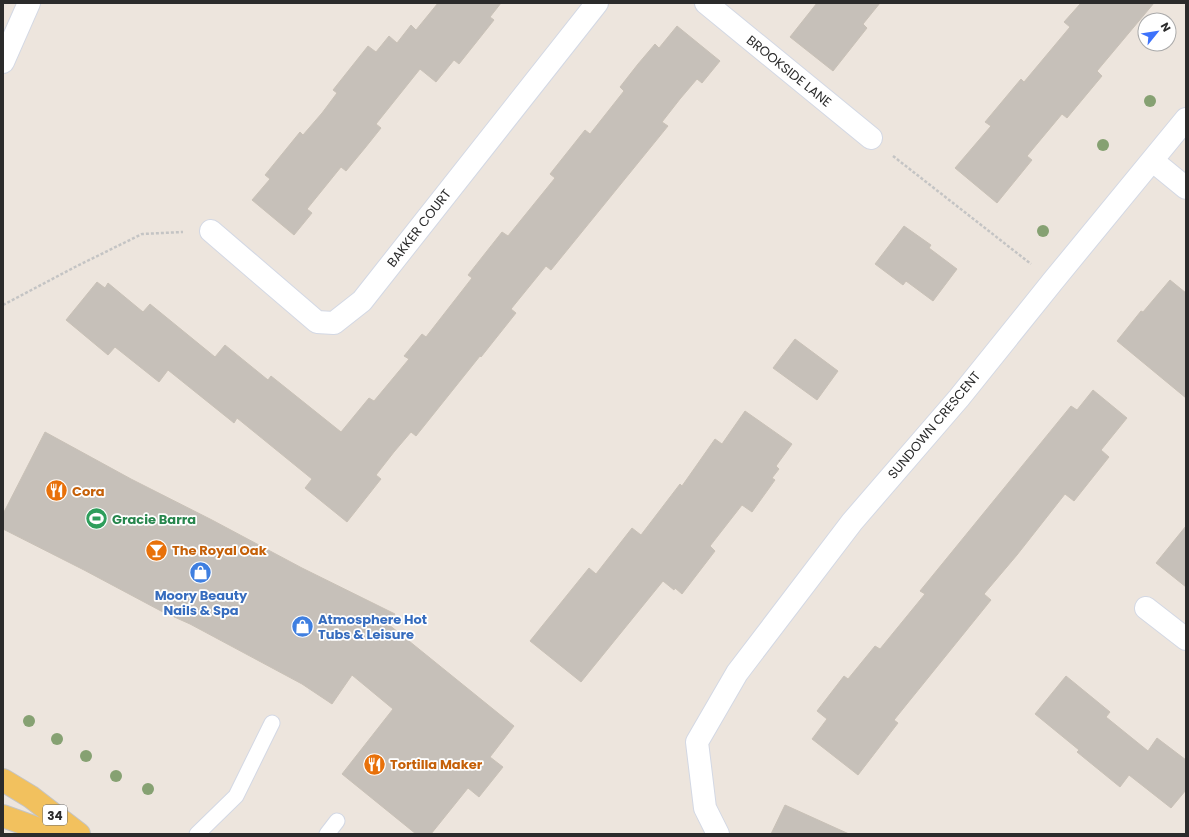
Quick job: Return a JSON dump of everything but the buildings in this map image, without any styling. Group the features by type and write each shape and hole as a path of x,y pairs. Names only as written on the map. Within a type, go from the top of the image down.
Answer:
{"main road":[{"path":"3,765 31,797"},
{"name":"34","path":"3,780 31,797 79,834"},
{"name":"34","path":"3,816 53,834"}],"street":[{"path":"3,62 29,3"},
{"name":"BAKKER COURT","path":"211,231 316,322 334,323 362,301 597,3"},
{"name":"BROOKSIDE LANE","path":"706,3 871,138"},
{"name":"SUNDOWN CRESCENT","path":"718,834 705,808 697,742 737,673 852,522 959,398 1186,119"},
{"path":"1153,161 1186,188"},
{"path":"1146,608 1186,640"}],"lane":[{"path":"197,834 236,796 272,723"},
{"path":"327,834 337,821"}],"path":[{"path":"871,138 1053,281"},
{"path":"3,306 75,267 142,234 211,231"}],"place":[{"name":"Cora","path":"57,491"},
{"name":"Gracie Barra","path":"97,519"},
{"name":"The Royal Oak","path":"157,550"},
{"name":"Moory Beauty Nails & Spa","path":"201,573"},
{"name":"Atmosphere Hot Tubs & Leisure","path":"303,626"},
{"name":"Tortilla Maker","path":"374,764"}]}
